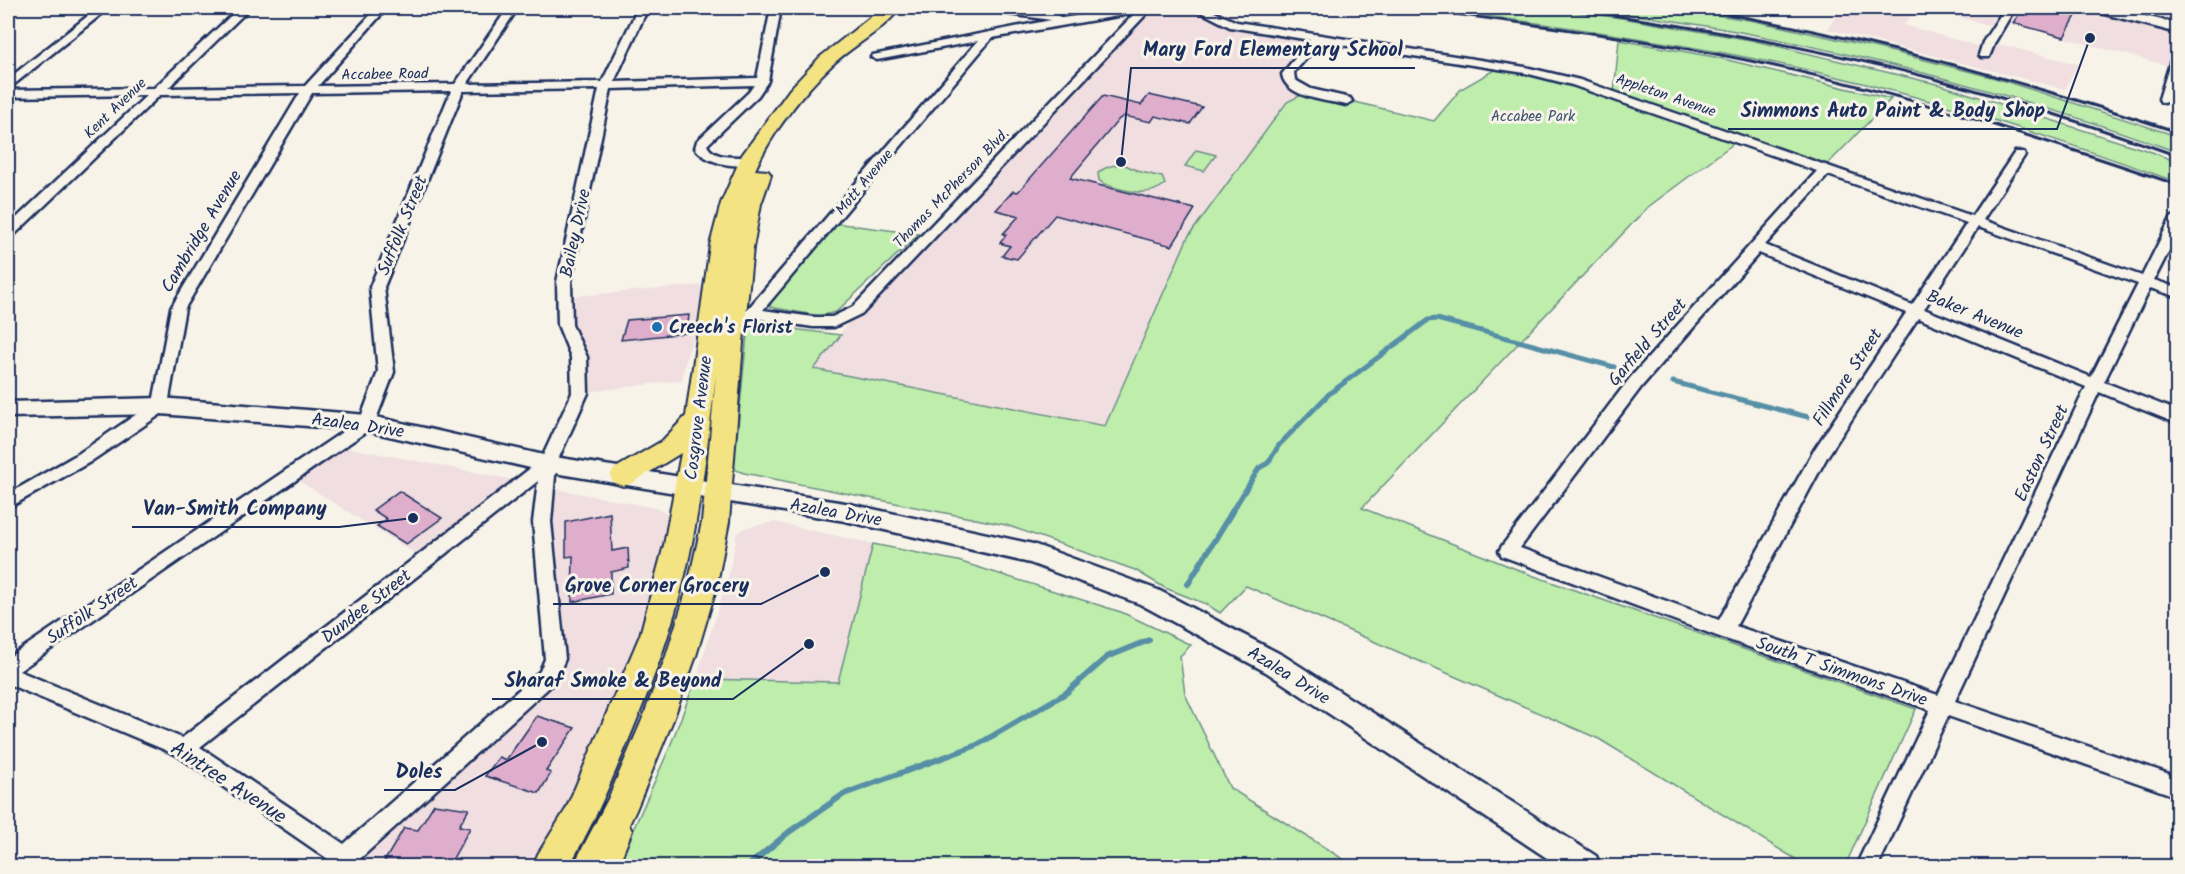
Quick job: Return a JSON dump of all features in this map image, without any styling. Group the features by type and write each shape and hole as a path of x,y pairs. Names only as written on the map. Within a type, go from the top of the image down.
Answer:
{"main road":[{"name":"Cosgrove Avenue","path":"590,867 605,849 656,724 688,636 711,543 742,316 743,236 752,197 771,151 812,92 839,61 896,11"},
{"name":"Cosgrove Avenue","path":"550,867 578,820 622,719 655,635 678,546 721,245 731,203 749,161 796,93 826,61 896,11"},
{"path":"622,476 671,447 697,420"}],"street":[{"path":"8,84 104,8"},
{"name":"Kent Avenue","path":"8,233 245,8"},
{"name":"Cambridge Avenue","path":"161,406 178,308 308,90 382,8"},
{"name":"Suffolk Street","path":"8,668 367,423 387,372 376,287 458,88 513,8"},
{"name":"Bailey Drive","path":"340,862 548,676 555,659 542,522 548,464 580,393 579,357 566,325 564,282 606,86 643,8"},
{"path":"749,161 706,155 701,144 754,94 762,81 776,8"},
{"path":"987,8 1070,20"},
{"path":"876,57 1070,20 1148,8"},
{"name":"Thomas McPherson Blvd.","path":"742,316 834,322 858,310 1148,8"},
{"name":"Appleton Avenue","path":"1198,8 1234,25 1555,76 1599,89 2178,293"},
{"path":"1985,55 1989,42 2010,8"},
{"path":"2098,8 2178,29"},
{"name":"Mott Avenue","path":"742,316 989,35"},
{"path":"1317,39 1288,72 1289,80 1291,84 1308,91 1346,101"},
{"path":"2165,99 2178,57"},
{"name":"Accabee Road","path":"8,93 606,86 762,81"},
{"name":"Fillmore Street","path":"1724,630 1820,454 2019,155"},
{"name":"Garfield Street","path":"1508,550 1636,382 1826,169"},
{"name":"Easton Street","path":"1867,867 2095,384 2178,218"},
{"name":"Baker Avenue","path":"1757,247 2178,418"},
{"path":"8,502 84,458 161,406"},
{"name":"Azalea Drive","path":"8,410 161,406 367,423 548,464 845,512 1033,554 1149,597 1275,664 1585,867"},
{"name":"Dundee Street","path":"183,748 548,464"},
{"name":"South T Simmons Drive","path":"1508,550 1724,630 2178,787"},
{"name":"Aintree Avenue","path":"8,675 183,748 340,862"}],"shaded area":[{"path":"987,8 1197,8 1205,14 1235,26 1313,38 1289,80 1309,91 1188,237 1105,426 813,369 858,310 1144,9 1070,20"},
{"path":"1841,8 1916,8 1904,25 1987,49 1989,42 2078,64 2065,89 1828,29"},
{"path":"1926,8 2098,8 2177,29 2177,68 2002,21 1998,28"},
{"path":"2117,8 2177,8 2177,25"},
{"path":"703,285 695,335 687,354 682,380 580,393 565,297"},
{"path":"334,445 525,482 425,560 290,475"},
{"path":"546,487 655,508 666,513 671,529 639,644 568,812 533,866 336,866 548,676"},
{"path":"774,522 873,544 838,682 696,679 728,578 737,534 745,528"}],"green space":[{"path":"1427,8 1541,8 1622,18 1751,40 1941,85 2152,152 2177,162 2177,182 1992,119 1851,80 1663,42"},
{"path":"1586,8 1671,8 1755,21 1882,49 1995,78 2177,136 2177,152 2014,98 1847,54 1735,31"},
{"name":"Accabee Park","path":"1619,40 1715,57 1891,99 1824,168 1741,138 1648,207 1362,508 1534,576 1916,709 1845,866 1807,866 1599,739 1246,586 1220,613 1206,604 1165,588 1135,570 1006,525 744,473 736,470 734,466 747,335 750,329 760,325 841,335 814,369 1105,426 1188,237 1287,102 1309,91 1434,121 1461,89 1501,66 1614,93"},
{"path":"1196,150 1216,155 1204,171 1185,166"},
{"path":"1114,165 1125,165 1162,177 1165,184 1151,191 1135,192 1104,184 1099,180 1098,173 1104,169"},
{"path":"834,223 919,234 836,312 819,316 770,307 771,300"},
{"path":"873,544 958,561 1121,612 1191,645 1180,656 1185,694 1230,788 1354,866 617,866 669,749 696,679 838,682"}],"building":[{"path":"2023,8 2073,8 2070,13 2077,14 2064,37 2013,23"},
{"path":"1149,95 1202,107 1190,124 1155,116 1151,122 1124,116 1119,119 1070,178 1195,209 1172,246 1055,215 1017,259 1002,256 1010,246 1000,243 1006,235 1003,234 1019,216 996,210 1013,191 1018,192 1103,96 1141,105"},
{"name":"Creech's Florist","path":"689,315 687,333 621,340 627,320"},
{"path":"399,491 442,518 406,544 377,526 387,519 373,510"},
{"path":"610,513 612,551 628,548 629,568 611,572 611,594 572,602 573,556 566,557 566,522"},
{"path":"537,716 575,728 546,771 551,773 539,793 485,776 499,757 506,760"},
{"path":"434,804 469,809 459,826 470,828 448,867 381,867 404,828 418,830"}],"waterway":[{"path":"1235,507 1259,468 1268,463 1279,445 1329,394 1428,320 1437,319 1614,367"},
{"path":"1673,382 1808,417"},
{"path":"1188,584 1236,505"},
{"path":"748,866 789,832 844,794 977,745 1066,693 1107,657 1149,640"}],"railway":[{"path":"1409,8 1620,37 1801,72 1964,116 2178,185"},
{"path":"1565,8 1760,40 1905,71 2038,109 2178,156"},
{"path":"1692,8 1877,45 2058,94 2178,132"}],"place":[{"name":"Simmons Auto Paint & Body Shop","path":"2090,38"},
{"name":"Mary Ford Elementary School","path":"1121,162"},
{"name":"Creech's Florist","path":"657,327"},
{"name":"Van-Smith Company","path":"413,518"},
{"name":"Grove Corner Grocery","path":"825,572"},
{"name":"Sharaf Smoke & Beyond","path":"809,644"},
{"name":"Doles","path":"542,742"}]}
